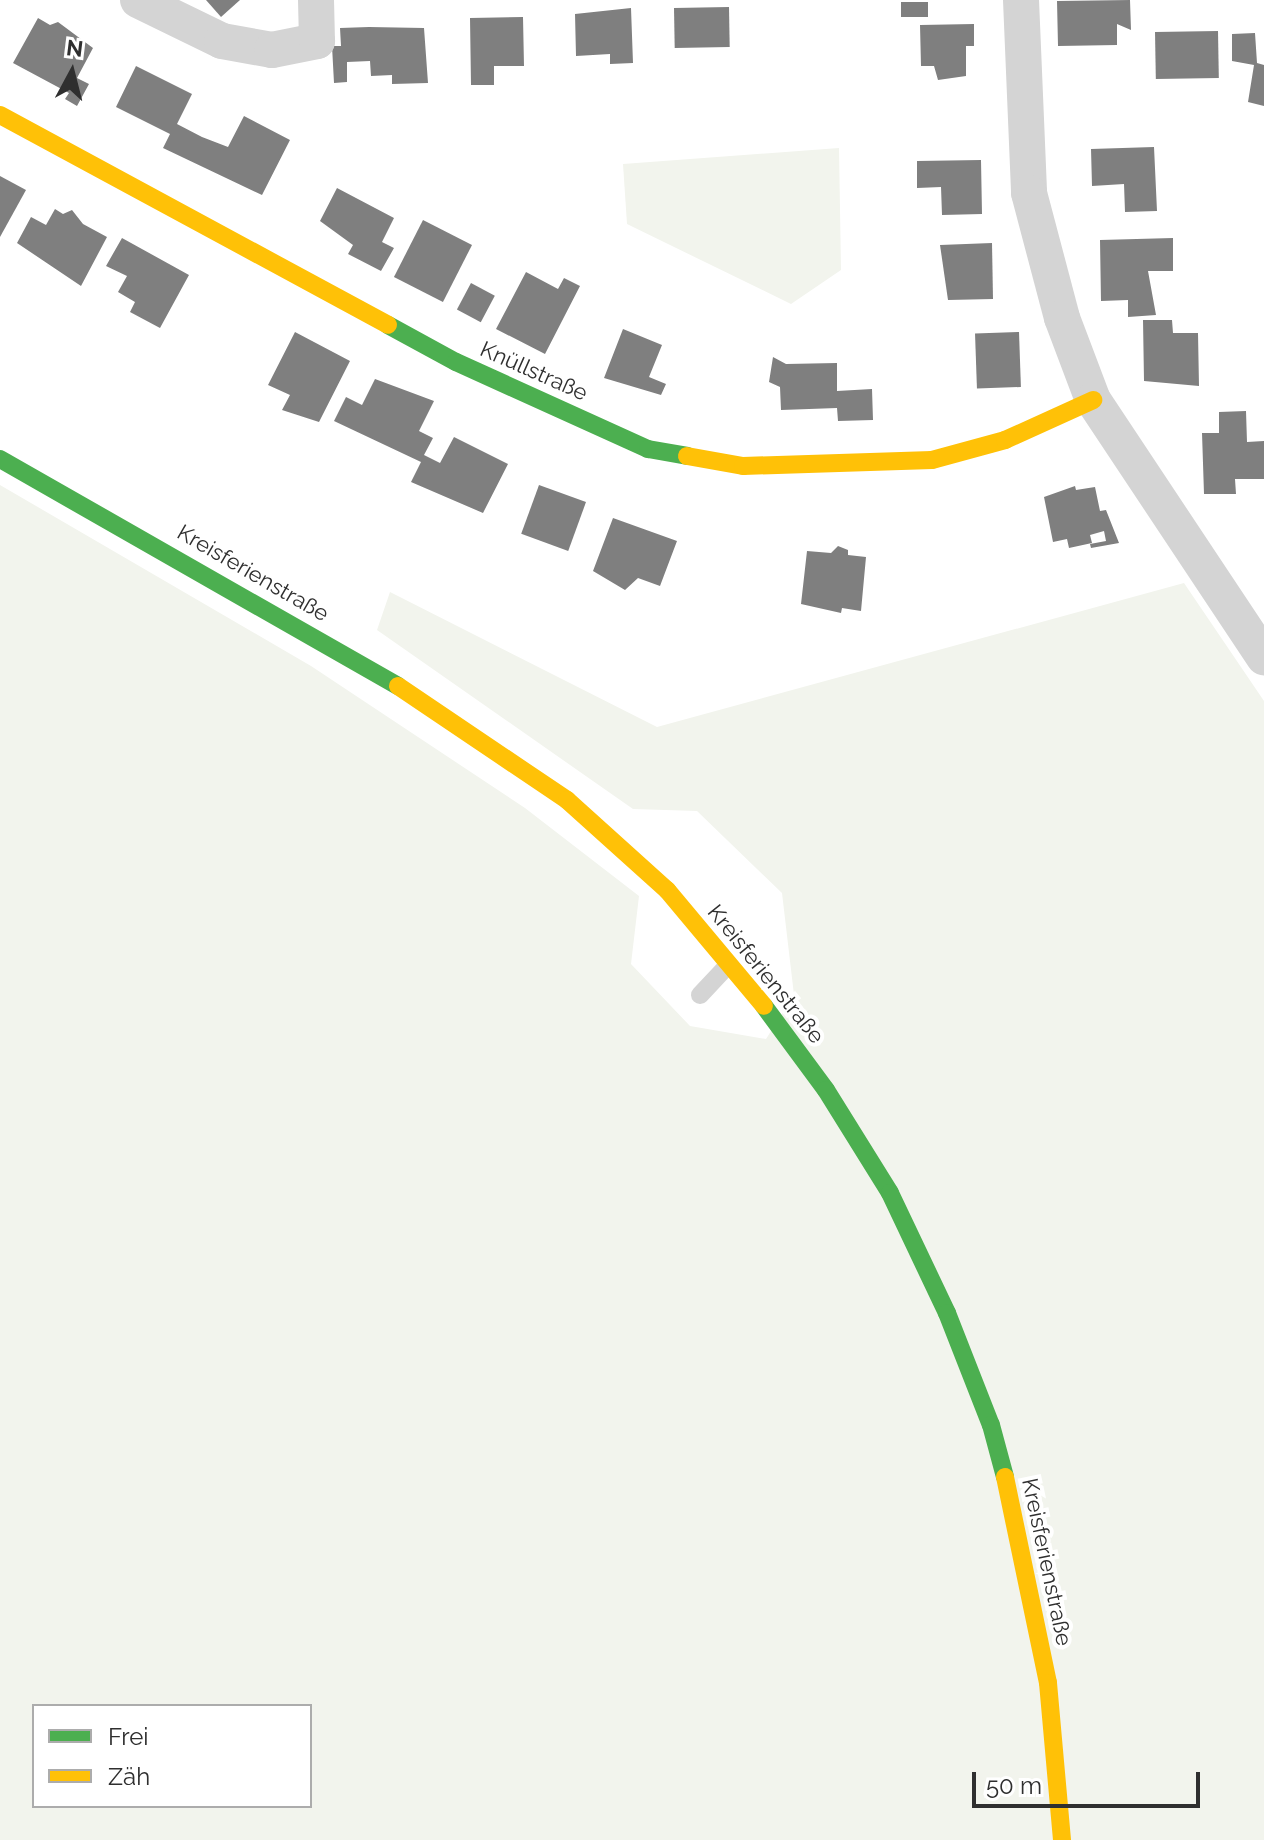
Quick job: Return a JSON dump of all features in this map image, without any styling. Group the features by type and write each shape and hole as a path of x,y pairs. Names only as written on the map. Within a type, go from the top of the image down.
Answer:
{"street":[{"path":"138,0 222,41 272,50 317,41 316,0"},
{"path":"1021,0 1029,193 1062,318 1093,400 1264,657"},
{"name":"Knüllstraße","path":"0,115 456,362 648,449 743,466 932,460 1005,440 1093,400"},
{"name":"Kreisferienstraße","path":"0,459 208,574 450,719 610,836 667,890 729,964 826,1090 890,1193 947,1313 991,1425 1021,1538 1048,1683 1062,1840"}],"lane":[{"path":"700,995 729,964"}],"shaded area":[{"path":"839,148 841,270 791,304 627,224 623,164"},
{"path":"0,485 311,666 525,808 639,896 631,964 690,1026 766,1039 794,995 782,893 697,811 633,809 377,630 390,592 657,727 1184,583 1264,701 1264,1840 0,1840"}],"building":[{"path":"206,0 240,0 221,17"},
{"path":"1130,0 1131,30 1117,24 1117,45 1058,46 1057,1"},
{"path":"901,2 928,2 928,17 901,17"},
{"path":"729,7 730,47 675,48 674,8"},
{"path":"631,8 633,63 610,64 610,54 576,56 575,14"},
{"path":"523,17 524,66 494,66 494,85 471,85 470,18"},
{"path":"38,18 50,25 58,22 93,48 77,78 89,84 77,106 65,99 69,93 13,63"},
{"path":"974,24 974,46 966,46 966,76 938,80 934,66 921,66 920,25"},
{"path":"340,28 424,28 428,83 392,84 392,75 371,76 370,61 347,62 347,82 334,83 332,46 341,46"},
{"path":"1218,31 1219,78 1156,79 1155,32"},
{"path":"1255,33 1257,63 1264,65 1264,106 1248,102 1254,65 1232,61 1232,34"},
{"path":"136,66 192,94 177,124 202,137 228,147 244,116 290,140 262,195 163,148 170,134 116,107"},
{"path":"1154,147 1157,211 1125,212 1124,184 1092,186 1091,149"},
{"path":"981,160 982,214 942,215 941,187 917,188 917,161"},
{"path":"0,176 26,190 0,237"},
{"path":"337,188 394,218 382,242 394,248 381,271 348,254 353,245 320,221"},
{"path":"55,209 63,214 72,210 83,224 107,237 81,286 17,243 31,217 46,225"},
{"path":"423,220 472,245 443,302 394,277"},
{"path":"122,238 189,275 160,328 130,312 135,302 118,292 127,276 106,266"},
{"path":"1173,238 1173,271 1148,271 1156,315 1128,317 1128,300 1101,301 1100,240"},
{"path":"992,243 993,299 948,300 940,245"},
{"path":"526,272 558,289 564,278 580,286 545,354 496,329"},
{"path":"471,283 495,296 481,322 457,309"},
{"path":"1143,320 1172,320 1173,333 1198,333 1199,386 1144,381"},
{"path":"623,329 662,345 649,377 666,384 661,395 604,378"},
{"path":"295,332 350,361 319,422 282,410 290,395 268,385"},
{"path":"1019,332 1021,387 977,389 975,334"},
{"path":"773,357 786,364 837,363 837,391 872,389 873,420 838,421 837,408 781,410 780,387 769,382"},
{"path":"375,379 434,401 419,431 433,438 424,455 440,463 454,437 508,464 483,513 411,482 421,462 334,421 346,397 362,405"},
{"path":"1246,411 1247,442 1264,441 1264,479 1235,479 1236,494 1204,494 1202,433 1219,433 1219,412"},
{"path":"539,485 586,502 568,551 521,534"},
{"path":"1075,486 1076,490 1095,487 1100,511 1106,510 1119,543 1091,548 1090,544 1106,541 1104,531 1090,535 1092,543 1069,548 1067,539 1053,542 1044,497"},
{"path":"613,518 677,541 660,586 638,578 625,590 593,571"},
{"path":"838,546 848,550 848,555 866,557 861,611 842,608 841,613 801,604 807,551 831,553"}],"traffic: fast":[{"path":"388,325 456,362 648,449 687,456"},
{"path":"0,459 398,686"},
{"path":"764,1006 826,1090 890,1193 947,1313 991,1425 1005,1477"}],"traffic: slow":[{"path":"0,115 388,325"},
{"path":"687,456 743,466 932,460 1005,440 1093,400"},
{"path":"398,686 567,800 667,890 764,1006"},
{"path":"1005,1477 1048,1683 1062,1840"}]}
